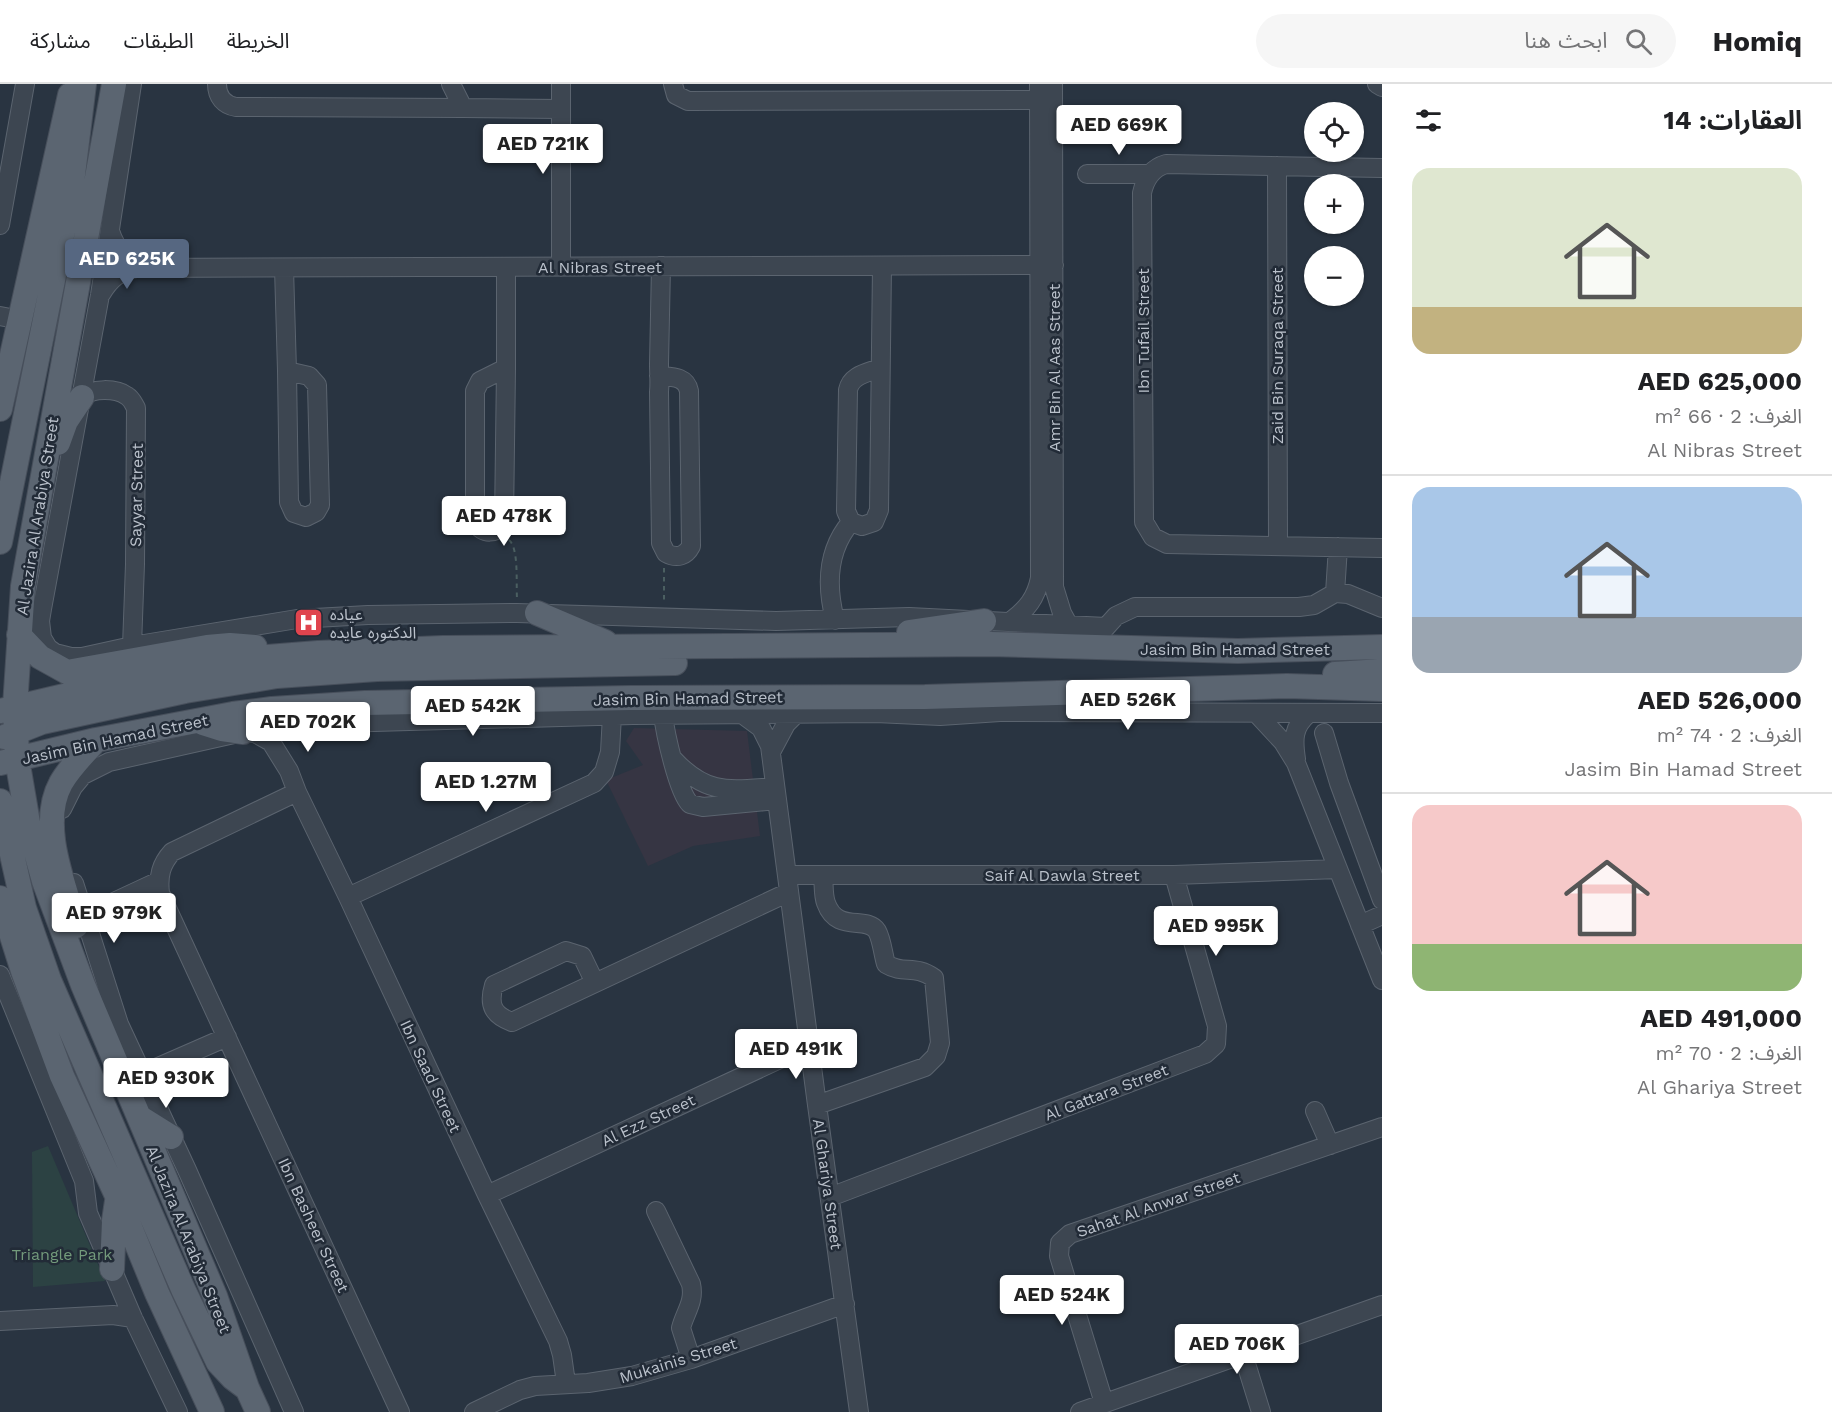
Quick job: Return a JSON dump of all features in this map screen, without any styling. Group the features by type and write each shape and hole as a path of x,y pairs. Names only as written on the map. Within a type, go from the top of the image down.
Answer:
{"main road":[{"path":"0,409 10,318 72,84"},
{"path":"0,542 71,191 84,84"},
{"name":"Al Jazira Al Arabiya Street","path":"114,84 23,586 19,635 4,727 9,761 37,859 89,999 214,1296 258,1412"},
{"path":"41,481 66,421 82,397"},
{"path":"527,613 619,647"},
{"path":"865,645 893,633 984,621"},
{"path":"19,635 40,657 67,672 217,646 246,646 286,654"},
{"name":"Jasim Bin Hamad Street","path":"4,727 162,673 286,654 443,648 990,644 1239,651 1382,648"},
{"path":"4,727 42,722 185,691 277,676 376,669 681,663 715,656 741,646"},
{"path":"1287,686 1299,679 1313,676 1382,671"},
{"name":"Jasim Bin Hamad Street","path":"9,761 96,741 272,709 365,703 665,706 1287,686 1382,689"},
{"path":"876,713 925,697"},
{"path":"665,706 695,714"},
{"path":"198,722 249,733"},
{"path":"89,999 88,973 54,849 52,830 53,814 60,785 73,766 96,741"},
{"path":"0,801 24,908 49,980 178,1278 213,1352 223,1368 247,1388"},
{"path":"0,898 23,971 62,1076 212,1412"},
{"path":"0,942 23,1002 27,1009 41,1019"},
{"path":"139,1117 171,1137"},
{"path":"112,1269 114,1221 118,1198"}],"street":[{"path":"0,225 25,84"},
{"name":"Al Jazira Al Arabiya Street","path":"132,84 100,295 40,621 42,638 48,648 62,656 82,657 132,646"},
{"path":"217,84 222,100 236,107 561,110"},
{"path":"452,84 463,108"},
{"path":"561,84 561,267"},
{"path":"673,84 676,95 687,101 1046,92 1063,84"},
{"name":"Amr Bin Al Aas Street","path":"1046,92 1047,523 1055,594 1062,613 1084,647"},
{"path":"1087,174 1150,174 1157,166 1166,164 1382,168"},
{"name":"Zaid Bin Suraqa Street","path":"1277,166 1278,546"},
{"name":"Ibn Tufail Street","path":"1150,174 1144,183 1142,193 1144,522 1153,537 1167,544 1382,548"},
{"path":"110,231 119,251 135,264 145,268"},
{"name":"Al Nibras Street","path":"100,295 108,283 121,272 145,268 1047,265"},
{"path":"659,376 682,379 689,391 691,546 685,554 678,557 670,555 661,543 659,376 661,266"},
{"path":"880,368 856,377 849,384 848,390 846,511 851,522 858,526 866,526 874,522 878,514 882,266"},
{"path":"506,267 506,368 504,521 500,528 493,532 482,530 475,522 475,391 480,381 506,368"},
{"path":"284,268 289,502 294,513 306,517 316,512 320,505 317,385 309,376 287,371"},
{"name":"Sayyar Street","path":"82,397 95,391 120,392 130,398 136,408 132,646"},
{"path":"836,620 831,602 829,574 834,551 842,532 851,522"},
{"name":"Amr Bin Al Aas Street","path":"1011,621 1025,610 1036,594 1047,523"},
{"path":"1335,593 1338,547"},
{"path":"1084,647 1116,616 1135,607 1299,607 1314,605 1335,593 1348,594 1382,608"},
{"path":"132,646 297,619 368,615 527,613 776,621 909,616 1106,627"},
{"path":"665,706 665,732 683,793 690,804 697,807 731,797 776,793"},
{"name":"Jasim Bin Hamad Street","path":"68,795 83,775 109,762 249,733 337,723 612,716 665,706"},
{"name":"Jasim Bin Hamad Street","path":"695,714 876,713 940,716 1000,712 1382,713"},
{"name":"Al Ghariya Street","path":"742,714 761,728 768,740 771,752 858,1409"},
{"path":"771,752 786,724 796,714"},
{"path":"1257,714 1283,742 1296,763 1382,980"},
{"path":"1296,763 1293,735 1300,722 1308,714"},
{"path":"348,897 594,783 604,772 610,752 612,716"},
{"name":"Ibn Saad Street","path":"289,771 289,752 294,739 304,726"},
{"name":"Ibn Saad Street","path":"249,733 271,742 289,771 487,1195 558,1341 566,1383"},
{"path":"1324,733 1339,783 1382,900"},
{"path":"1308,794 1339,783"},
{"path":"86,915 159,881 165,860 172,852 297,792"},
{"name":"Al Jazira Al Arabiya Street","path":"68,795 61,816 62,840 112,1008 294,1412"},
{"name":"Saif Al Dawla Street","path":"788,884 823,875 1174,875 1338,869"},
{"path":"817,1105 926,1067 936,1056 940,1043 933,978 923,970 894,969 885,964 877,932 872,927 839,921 825,902 823,875"},
{"name":"Al Gattara Street","path":"830,1197 1205,1054 1216,1044 1217,1026 1174,875"},
{"name":"Ibn Basheer Street","path":"159,881 160,893 400,1412"},
{"path":"595,983 582,956 566,951 494,985 491,996 493,1009 501,1018 512,1022 595,983 788,884"},
{"path":"1360,925 1382,915"},
{"path":"0,975 5,1000 84,1181 88,1213 177,1412"},
{"path":"149,1090 156,1068 227,1037"},
{"name":"Al Ezz Street","path":"487,1195 810,1045"},
{"path":"1315,1111 1330,1145"},
{"name":"Sahat Al Anwar Street","path":"1104,1404 1059,1256 1060,1243 1070,1234 1382,1127"},
{"path":"656,1211 692,1284 694,1293 692,1301 681,1328 691,1359"},
{"path":"103,1316 115,1305 122,1291"},
{"name":"Mukainis Street","path":"474,1412 520,1390 535,1386 610,1381 691,1359 845,1304"},
{"path":"1080,1412 1382,1305"},
{"path":"0,1321 103,1316 133,1318"},
{"path":"1243,1354 1261,1412"}],"path":[{"path":"493,532 512,542 527,613"},
{"path":"664,550 664,616"}],"shaded area":[{"path":"634,728 747,731 760,836 693,846 648,866 606,780 643,765 626,741"}],"green space":[{"name":"Triangle Park","path":"48,1146 105,1281 33,1287 32,1152"}],"place":[{"name":"عياده الدكتوره عايده","path":"309,623"}]}
